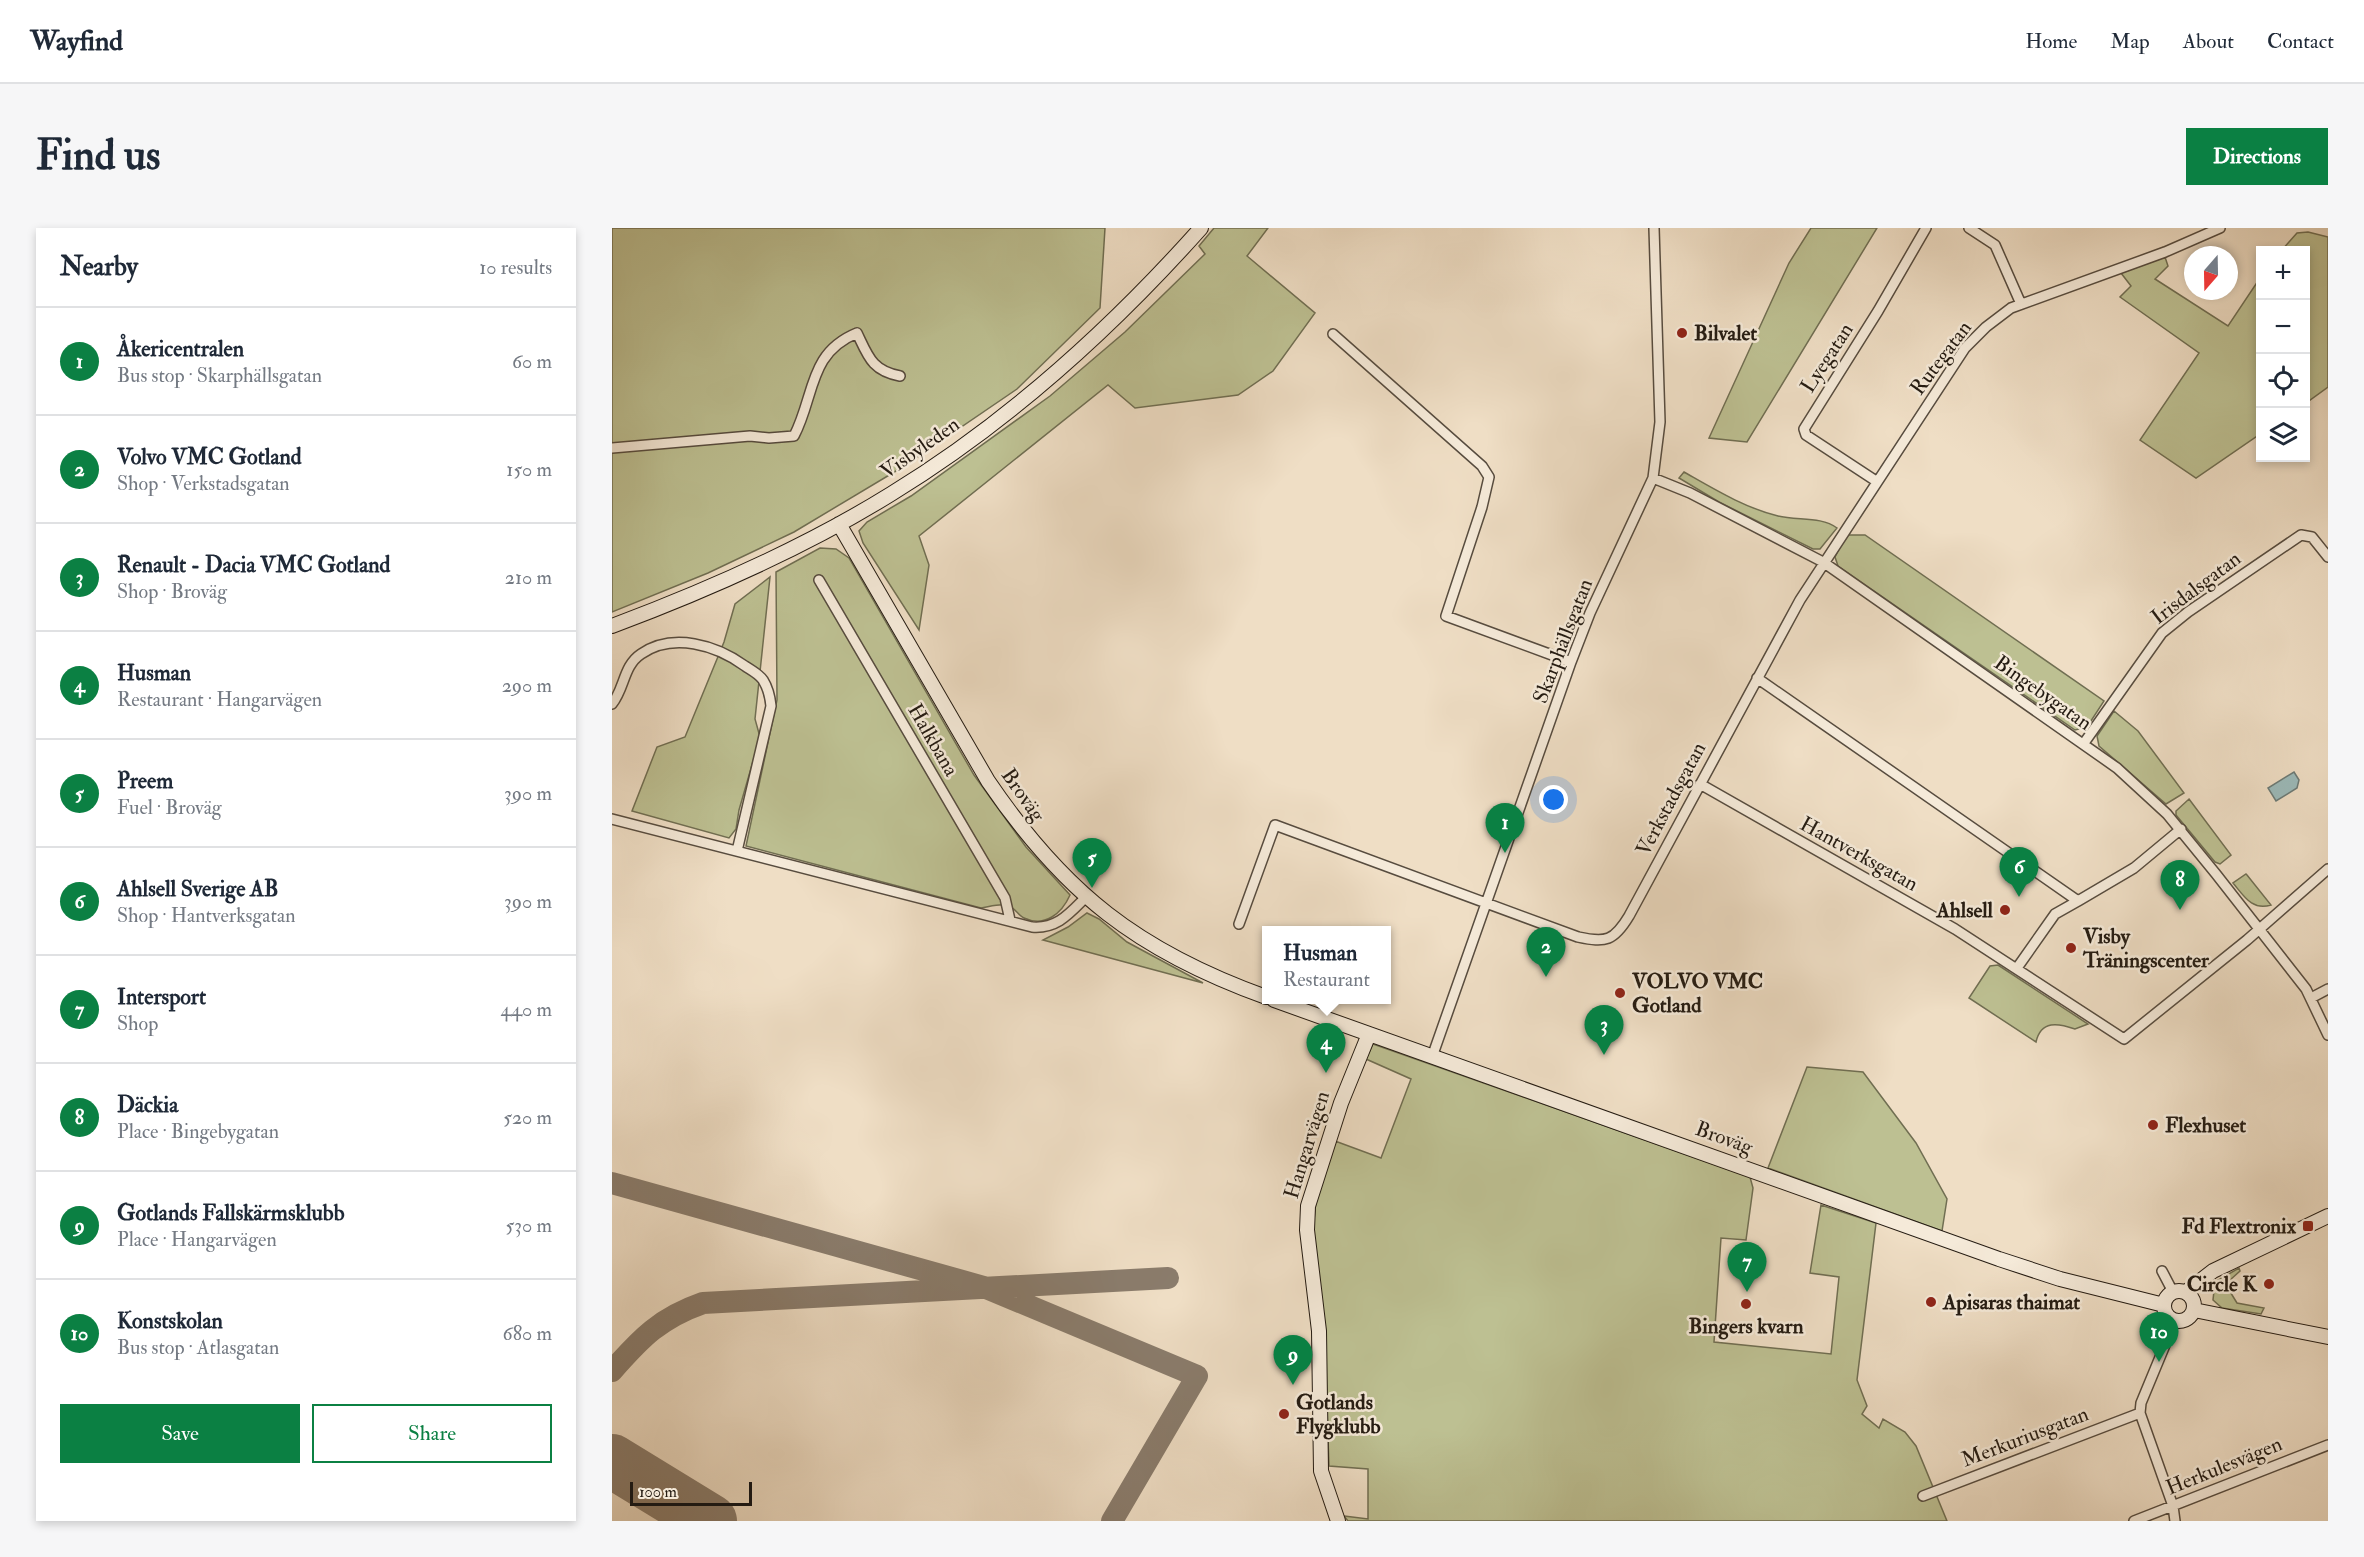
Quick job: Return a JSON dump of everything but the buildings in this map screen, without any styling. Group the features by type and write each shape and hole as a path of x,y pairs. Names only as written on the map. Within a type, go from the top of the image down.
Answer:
{"main road":[{"name":"Visbyleden","path":"612,626 710,586 839,525 893,493 938,462 1040,384 1126,306 1201,228"},
{"name":"Broväg","path":"839,525 988,781 1031,842 1086,897 1123,927 1170,956 1262,995"},
{"name":"Broväg","path":"1288,1004 2011,1263 2069,1281 2164,1305"},
{"name":"Hangarvägen","path":"1338,1521 1321,1471 1319,1331 1307,1230 1308,1206 1341,1103 1369,1034"},
{"path":"2179,1292 2193,1299 2194,1310 2187,1319 2175,1320 2167,1314 2164,1305 2167,1296 2179,1292 2213,1271 2328,1216"},
{"path":"2194,1310 2328,1337"}],"street":[{"name":"Skarphällsgatan","path":"1432,1057 1488,904 1571,662 1590,613 1653,478 1660,422 1654,228"},
{"name":"Lyegatan","path":"1876,481 1806,435 1804,429 1878,311 1926,228"},
{"path":"1969,228 1995,245 2021,304"},
{"name":"Rutegatan","path":"1823,562 1965,348 1986,327 2021,304 2165,252 2220,228"},
{"path":"612,448 750,436 769,438 794,436 804,417 814,372 831,348 857,333 871,360 884,373 900,376"},
{"path":"1333,334 1482,466 1489,477 1482,507 1446,616 1571,662"},
{"name":"Bingebygatan","path":"1653,478 1690,493 1823,562 2084,743 2140,788 2181,829 2260,928 2311,998 2328,1035"},
{"name":"Irisdalsgatan","path":"2084,743 2156,641 2175,621 2301,535 2312,537 2328,557"},
{"name":"Verkstadsgatan","path":"1239,924 1275,825 1578,937 1596,941 1616,935 1823,562"},
{"name":"Halkbana","path":"819,580 1005,898 1010,920"},
{"path":"612,704 622,686 625,670 641,654 660,645 689,642 714,649 762,677 769,692 771,706 737,850"},
{"path":"1757,678 2078,901"},
{"name":"Hantverksgatan","path":"1700,784 1955,929 2124,1039 2260,928"},
{"path":"612,819 1032,927 1049,927 1065,918 1086,897"},
{"path":"2017,968 2055,914 2134,868 2181,829"},
{"path":"2260,928 2328,868"},
{"path":"2311,998 2328,989"},
{"path":"2162,1271 2179,1292"},
{"path":"2175,1320 2139,1413 2173,1506 2175,1521"},
{"name":"Merkuriusgatan","path":"1923,1496 2139,1413"},
{"name":"Herkulesvägen","path":"2134,1521 2328,1445"}],"green space":[{"path":"612,228 1105,228 1100,308 1017,389 901,468 794,532 708,573 612,612"},
{"path":"1214,228 1268,228 1247,256 1315,313 1273,371 1238,395 1135,408 1108,385 919,536 929,565 919,630 863,543 859,531 867,522 911,496 1050,396 1125,332 1205,254 1199,246"},
{"path":"1811,228 1877,228 1747,442 1709,438 1789,263"},
{"path":"2308,232 2328,237 2328,387 2310,400 2310,246 2286,246 2297,233"},
{"path":"2165,257 2168,266 2155,279 2184,298 2184,300 2188,300 2228,326 2256,284 2256,437 2196,478 2140,440 2199,353 2120,297 2131,286 2121,273"},
{"path":"1684,472 1766,513 1824,522 1837,528 1820,549 1813,549 1719,502 1679,478"},
{"path":"1846,535 1865,535 2104,701 2087,727 2075,730 1838,566 1835,557"},
{"path":"820,548 836,549 849,558 974,775 1026,847 1070,895 1067,902 1052,917 1032,921 1022,917 1008,906 981,908 746,846 777,700 776,572"},
{"path":"770,577 755,719 760,737 739,810 736,829 729,838 632,811 657,747 685,737 724,642 735,604"},
{"path":"2114,711 2138,731 2184,793 2166,804 2099,746 2097,736"},
{"path":"2189,799 2231,855 2220,864 2215,862 2176,815 2176,811"},
{"path":"2246,874 2271,905 2254,904 2233,883"},
{"path":"1087,913 1099,919 1127,942 1203,983 1043,940 1068,927"},
{"path":"1998,965 2088,1024 2075,1029 2062,1025 2051,1025 2042,1030 2036,1042 1969,998 1990,966"},
{"path":"1373,1044 1750,1177 1753,1188 1746,1240 1721,1238 1714,1342 1831,1354 1839,1277 1810,1273 1821,1205 1876,1223 1857,1380 1867,1406 1862,1414 1879,1428 1883,1419 1905,1432 1916,1446 1947,1521 1348,1521 1344,1516 1368,1519 1368,1469 1329,1466 1324,1323 1313,1230 1317,1191 1335,1141 1381,1158 1411,1079 1366,1059"},
{"path":"1807,1067 1863,1072 1916,1143 1947,1199 1942,1231 1768,1168"},
{"path":"2239,1268 2240,1271 2230,1280 2229,1290 2237,1303 2264,1308 2261,1314 2222,1308 2213,1300 2215,1282"}],"water":[{"path":"2294,772 2299,780 2297,788 2276,801 2268,788"}],"taxiway":[{"path":"612,1183 984,1287 1197,1376 1112,1521"},
{"path":"612,1371 652,1330 675,1315 703,1303 1168,1278"}],"runway":[{"path":"612,1461 710,1521"}],"place":[{"name":"Bilvalet","path":"1682,333"},
{"name":"Åkericentralen","path":"1505,853"},
{"name":"Preem","path":"1092,888"},
{"name":"Ahlsell Sverige AB","path":"2019,897"},
{"name":"Ahlsell","path":"2005,910"},
{"name":"Däckia","path":"2180,910"},
{"name":"Visby Träningscenter","path":"2071,948"},
{"name":"Volvo VMC Gotland","path":"1546,977"},
{"name":"VOLVO VMC Gotland","path":"1620,993"},
{"name":"Renault - Dacia VMC Gotland","path":"1604,1055"},
{"name":"Husman","path":"1326,1073"},
{"name":"Flexhuset","path":"2153,1125"},
{"name":"Fd Flextronix","path":"2308,1226"},
{"name":"Circle K","path":"2269,1284"},
{"name":"Intersport","path":"1747,1292"},
{"name":"Apisaras thaimat","path":"1931,1302"},
{"name":"Bingers kvarn","path":"1746,1304"},
{"name":"Konstskolan","path":"2159,1362"},
{"name":"Gotlands Fallskärmsklubb","path":"1293,1385"},
{"name":"Gotlands Flygklubb","path":"1284,1414"}]}
